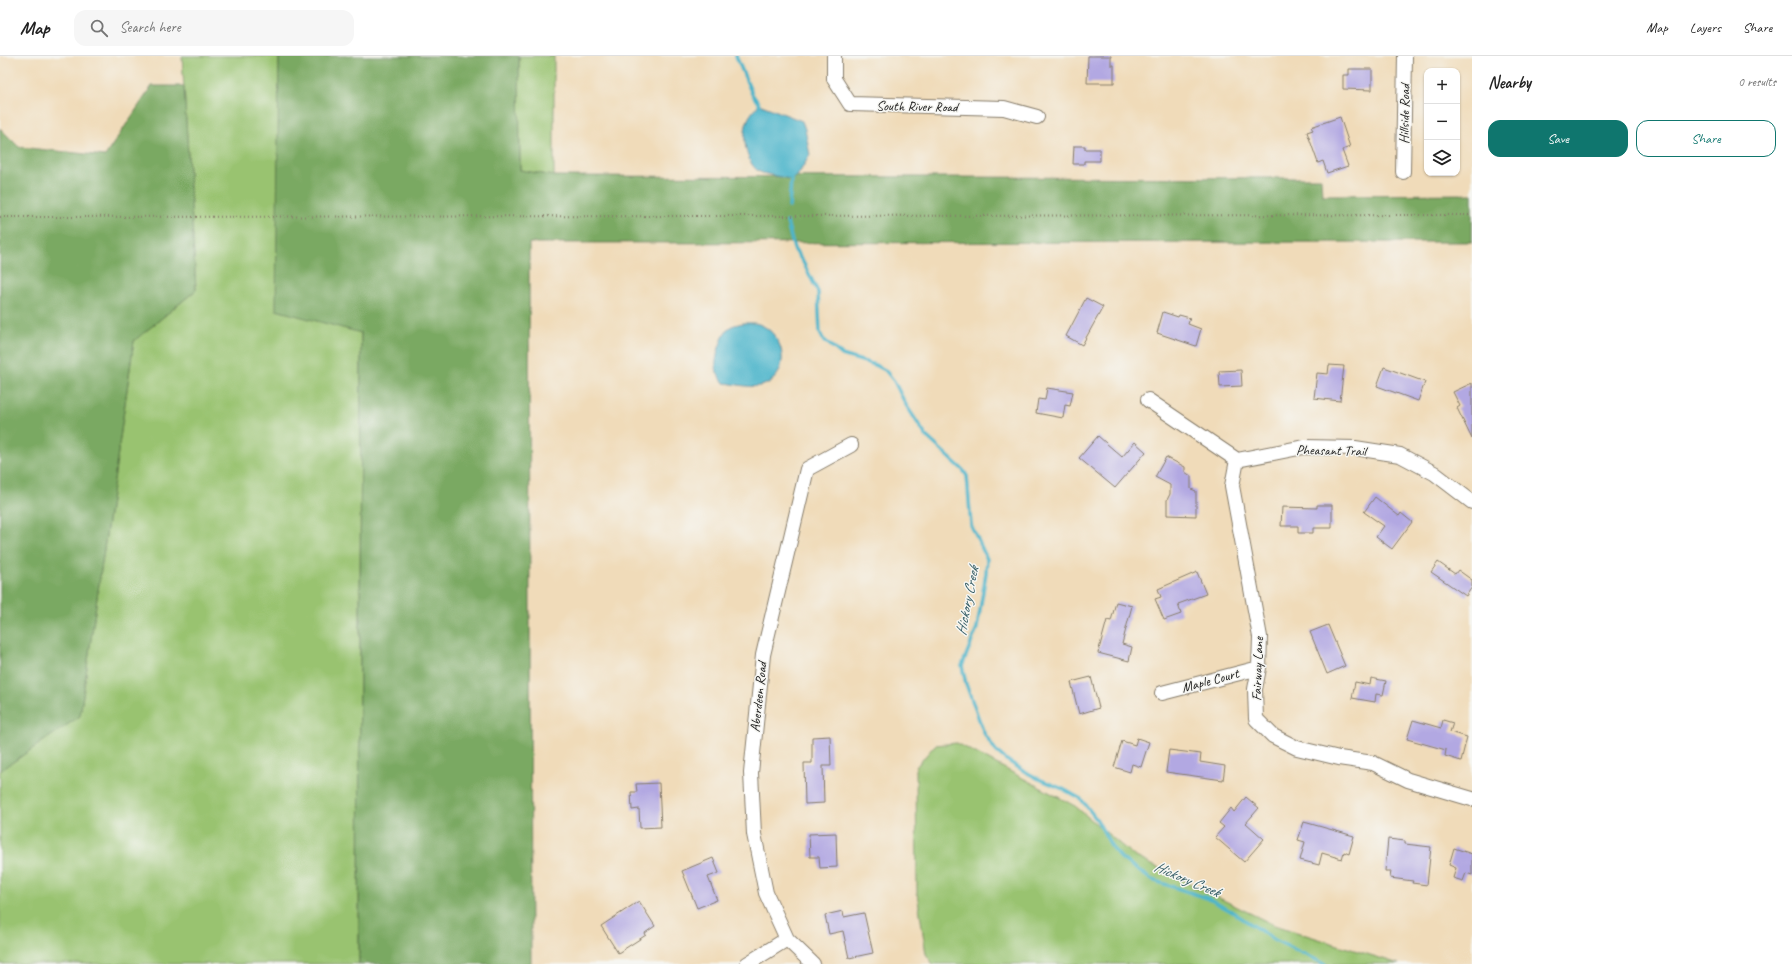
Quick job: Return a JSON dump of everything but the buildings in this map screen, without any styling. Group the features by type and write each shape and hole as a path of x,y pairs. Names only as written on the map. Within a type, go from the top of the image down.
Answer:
{"street":[{"name":"South River Road","path":"834,56 834,79 850,104 1004,108 1037,117"},
{"name":"Hillside Road","path":"1403,172 1405,56"},
{"path":"1148,400 1237,460"},
{"name":"Aberdeen Road","path":"813,964 787,939 766,893 754,834 751,773 763,655 807,469 851,445"},
{"name":"Pheasant Trail","path":"1237,460 1304,447 1355,448 1400,456 1434,473 1472,502"},
{"name":"Fairway Lane","path":"1237,460 1232,486 1260,637 1259,668 1255,688 1256,719 1273,736 1297,748 1339,758 1373,763 1408,780 1472,799"},
{"name":"Maple Court","path":"1162,693 1259,668"},
{"path":"747,964 787,939"}],"path":[{"path":"0,217 1472,215"}],"green space":[{"path":"182,56 279,56 279,174 361,332 359,964 0,964 0,771 80,715 134,341 196,290"},
{"path":"279,56 519,56 520,170 554,176 1321,178 1322,195 1472,194 1472,242 529,243 531,964 359,964 361,333 276,310"},
{"path":"519,56 554,56 554,176 520,170"},
{"path":"152,86 184,86 196,290 134,341 80,716 0,771 0,128 19,147 105,156"},
{"path":"957,743 1075,806 1134,856 1274,925 1399,964 933,964 926,954 917,893 916,767 935,745"}],"water":[{"path":"759,104 802,121 810,155 798,175 791,180 758,171 747,155 745,134 747,122 752,112"},
{"path":"743,323 754,323 761,325 776,337 780,345 782,364 779,372 773,380 764,385 750,386 724,383 718,375 716,365 717,353 724,335 730,327"}],"waterway":[{"name":"Hickory Creek","path":"736,56 752,94 759,104"},
{"name":"Hickory Creek","path":"789,207 791,180"},
{"name":"Hickory Creek","path":"787,222 794,249 803,262 818,292 820,333 823,339 842,355 875,365 885,370 894,381 906,405 926,436 963,470 967,476 971,525 987,559 977,628 962,666 966,684 984,733 996,751 1005,759 1024,771 1081,799 1097,820 1113,849 1122,859 1152,880 1207,898 1231,911 1275,940 1325,964"}]}
